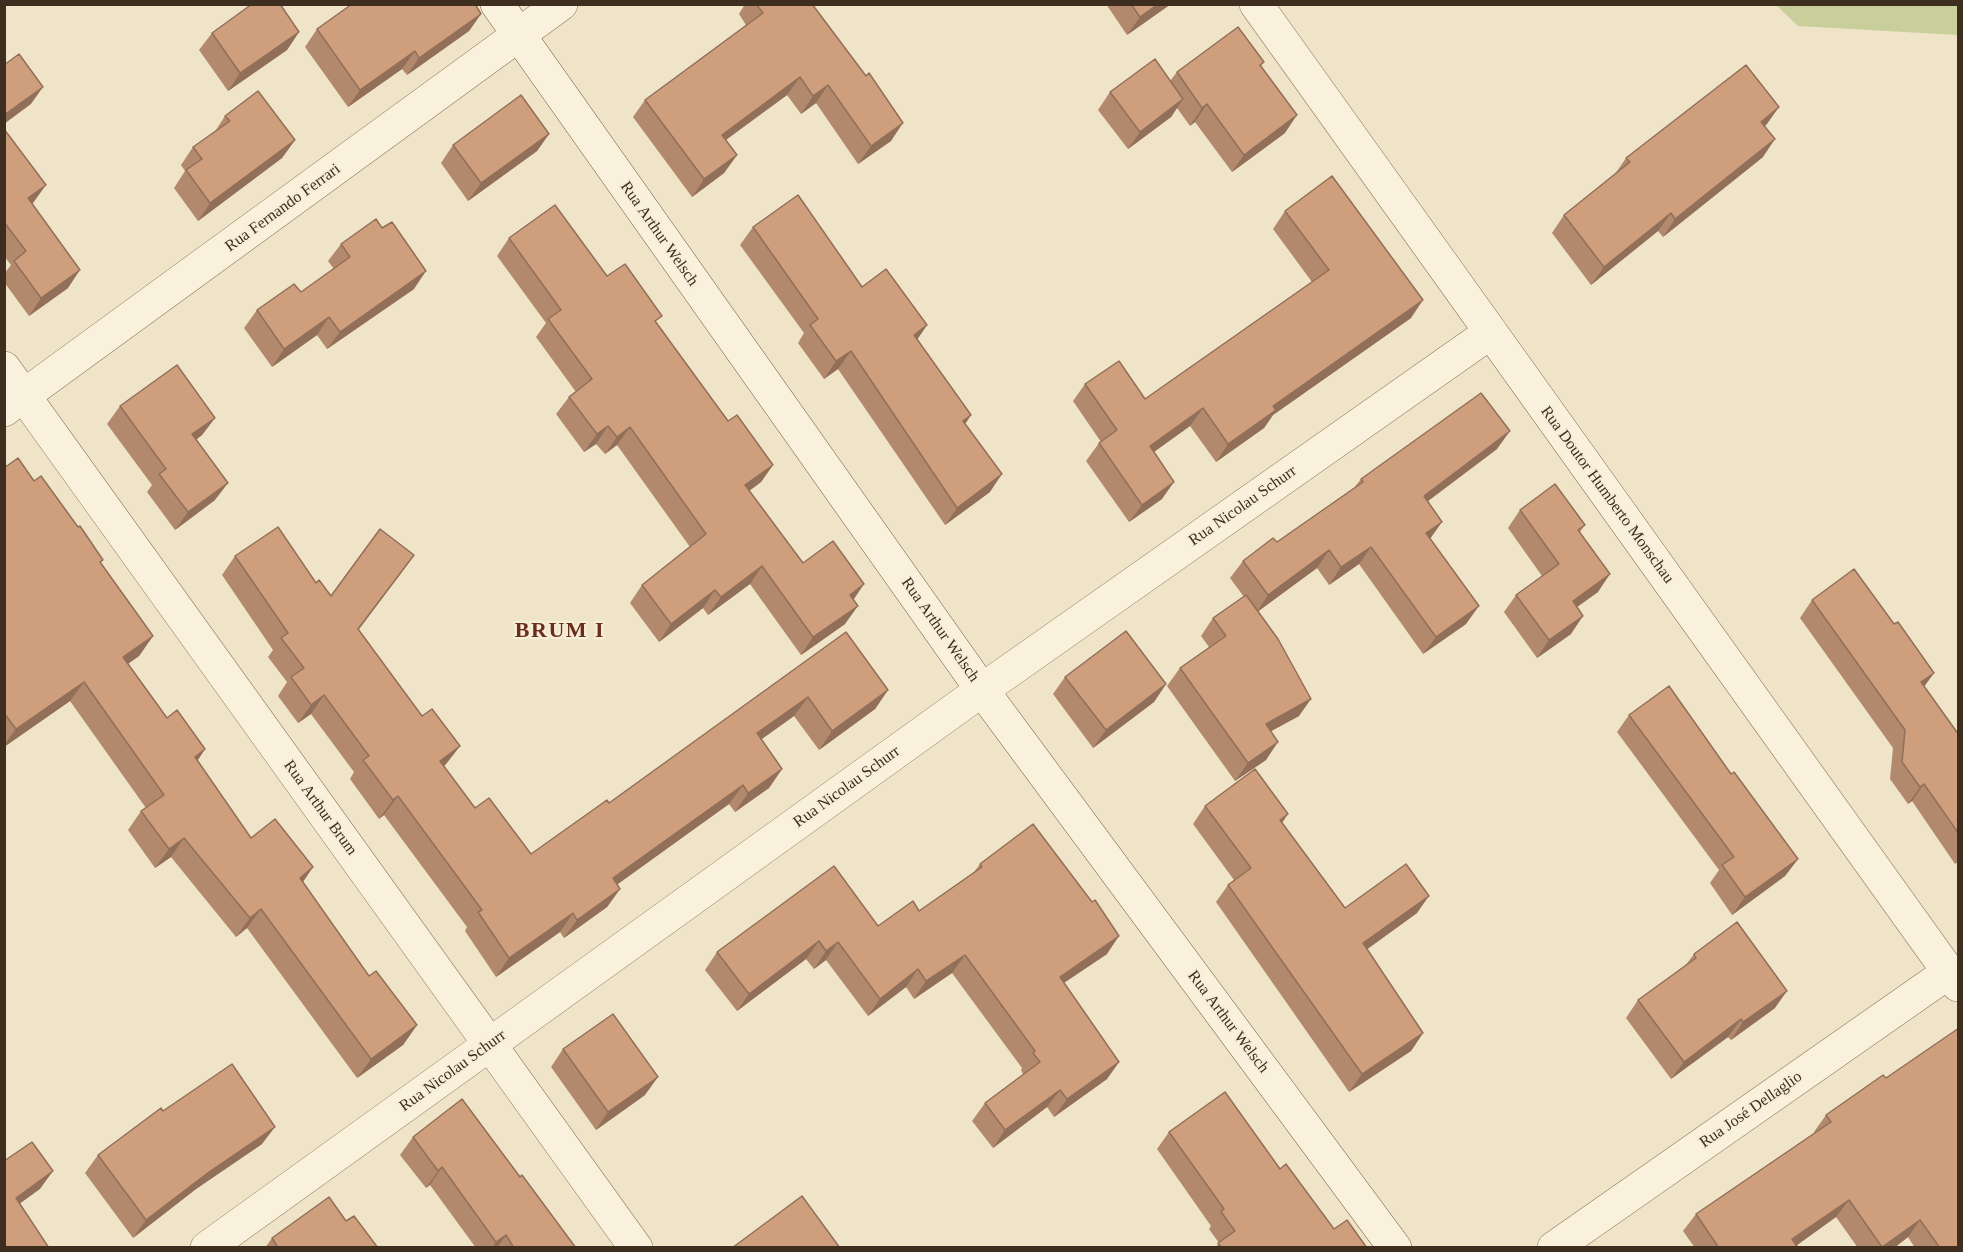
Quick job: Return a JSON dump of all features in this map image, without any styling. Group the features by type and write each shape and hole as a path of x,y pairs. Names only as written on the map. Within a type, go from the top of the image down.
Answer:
{"street":[{"name":"Rua Arthur Welsch","path":"496,4 982,690 1395,1248"},
{"name":"Rua Fernando Ferrari","path":"15,403 561,4"},
{"name":"Rua Doutor Humberto Monschau","path":"1256,4 1954,979"},
{"name":"Rua Nicolau Schurr","path":"207,1248 982,690 1491,332"},
{"name":"Rua Arthur Brum","path":"4,368 15,403 490,1044 636,1248"},
{"name":"Rua José Dellaglio","path":"1554,1248 1954,979"}],"green space":[{"path":"1776,5 1958,5 1958,35 1798,26"}],"building":[{"path":"252,4 280,4 299,32 240,73 212,33"},
{"path":"352,4 475,4 481,14 419,58 415,51 360,90 317,29"},
{"path":"756,4 812,4 866,76 869,73 903,123 871,146 828,85 813,96 800,77 722,135 737,155 704,179 645,100 763,13"},
{"path":"1131,4 1158,4 1140,17"},
{"path":"1238,27 1264,62 1260,65 1297,115 1244,155 1207,104 1202,108 1177,72"},
{"path":"19,54 43,87 4,115 4,65"},
{"path":"1155,59 1183,99 1140,132 1110,92"},
{"path":"1746,65 1779,107 1761,122 1775,139 1675,219 1671,213 1604,267 1564,215 1630,162 1626,158"},
{"path":"258,91 295,140 210,203 186,170 202,159 193,147 230,121 225,116"},
{"path":"521,95 549,134 481,183 453,145"},
{"path":"4,129 46,185 28,198 80,270 41,298 14,261 26,251 4,222"},
{"path":"1332,176 1423,300 1273,406 1276,410 1228,444 1203,408 1150,446 1174,482 1142,505 1099,443 1117,430 1085,384 1119,361 1145,399 1329,270 1285,211"},
{"path":"798,195 862,287 886,269 927,325 914,335 971,415 963,421 1002,474 957,508 851,351 836,361 810,325 818,319 753,227"},
{"path":"555,205 607,276 625,264 662,316 655,321 728,421 737,415 773,465 745,485 803,563 833,541 864,584 850,595 858,606 813,637 762,566 721,597 715,590 671,624 642,585 706,534 630,427 617,437 608,426 597,434 569,397 592,379 548,319 561,310 509,238"},
{"path":"376,219 382,228 392,222 426,271 340,332 329,317 284,349 257,310 294,284 301,292 350,257 341,244"},
{"path":"177,365 215,418 192,434 228,483 188,512 159,474 166,469 120,406"},
{"path":"1481,393 1510,431 1424,496 1442,522 1426,533 1479,606 1436,637 1371,547 1341,567 1329,550 1268,595 1243,561 1273,538 1277,542 1363,482 1361,479"},
{"path":"18,458 34,481 41,476 78,527 80,526 103,560 100,562 153,636 123,657 167,718 177,710 205,749 195,757 251,838 275,819 313,867 300,878 369,976 376,971 417,1025 371,1059 261,909 250,918 184,838 169,849 141,811 164,795 84,682 16,729 4,713 4,468"},
{"path":"1555,484 1585,525 1578,530 1610,574 1573,601 1583,616 1549,640 1516,595 1559,564 1520,510"},
{"path":"278,527 316,583 319,580 331,596 380,529 414,555 358,629 422,716 432,709 460,746 440,761 475,808 489,798 531,854 607,800 609,803 846,632 888,690 832,731 808,697 757,733 782,769 748,793 743,785 613,878 620,889 577,920 573,913 509,958 478,912 482,910 398,796 393,800 363,760 369,756 324,695 311,705 291,677 304,668 281,638 288,633 235,556"},
{"path":"1854,569 1894,624 1898,622 1934,673 1921,682 1959,735 1959,834 1924,784 1920,787 1902,762 1905,730 1812,600"},
{"path":"1246,595 1278,639 1311,699 1266,724 1278,742 1248,763 1180,668 1226,636 1213,618"},
{"path":"1126,631 1166,684 1106,730 1065,677"},
{"path":"1669,686 1731,774 1734,772 1798,859 1745,897 1722,865 1734,857 1629,715"},
{"path":"1255,769 1288,814 1280,820 1345,908 1406,864 1429,896 1363,943 1423,1033 1362,1074 1228,885 1251,868 1205,806"},
{"path":"1033,824 1092,902 1095,900 1119,936 1060,977 1119,1062 1067,1099 1060,1090 1005,1130 985,1103 1040,1062 1033,1053 1035,1051 965,955 926,981 918,969 880,999 838,942 826,951 819,941 749,994 717,952 834,866 878,926 913,901 919,911 982,867 980,864"},
{"path":"1737,922 1787,991 1743,1022 1741,1019 1684,1062 1638,1000 1696,958 1694,954"},
{"path":"613,1014 658,1077 608,1112 563,1049"},
{"path":"1959,1028 1959,1248 1940,1248 1920,1220 1882,1247 1849,1200 1792,1239 1798,1248 1719,1248 1696,1214 1831,1122 1826,1115 1883,1075 1886,1078"},
{"path":"232,1064 275,1127 209,1172 146,1220 98,1155 161,1108 163,1111"},
{"path":"1225,1092 1280,1169 1286,1164 1334,1229 1347,1220 1367,1248 1222,1248 1218,1243 1235,1231 1221,1212 1224,1209 1169,1132"},
{"path":"462,1099 576,1248 514,1248 506,1235 496,1242 442,1167 438,1171 413,1137"},
{"path":"32,1142 53,1171 16,1198 49,1248 4,1248 4,1161"},
{"path":"802,1196 840,1248 732,1248"},
{"path":"329,1197 346,1221 354,1216 378,1248 275,1248 277,1246 272,1238"}],"district":[{"name":"BRUM I","path":"560,631"}]}
